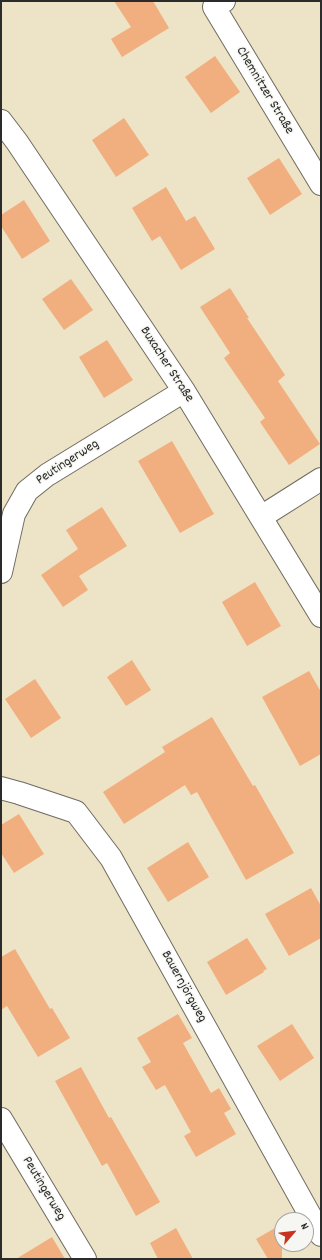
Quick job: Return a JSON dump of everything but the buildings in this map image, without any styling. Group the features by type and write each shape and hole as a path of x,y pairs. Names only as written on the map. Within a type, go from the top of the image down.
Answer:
{"street":[{"name":"Chemnitzer Straße","path":"224,1 214,7 321,184"},
{"name":"Buxacher Straße","path":"1,121 17,142 184,391 321,616"},
{"name":"Peutingerweg","path":"1,572 14,514 27,492 47,475 184,391"},
{"path":"261,517 321,480"},
{"name":"Bauernjörgweg","path":"1,788 76,812 111,858 321,1235"},
{"name":"Peutingerweg","path":"1,1119 85,1259"}]}
